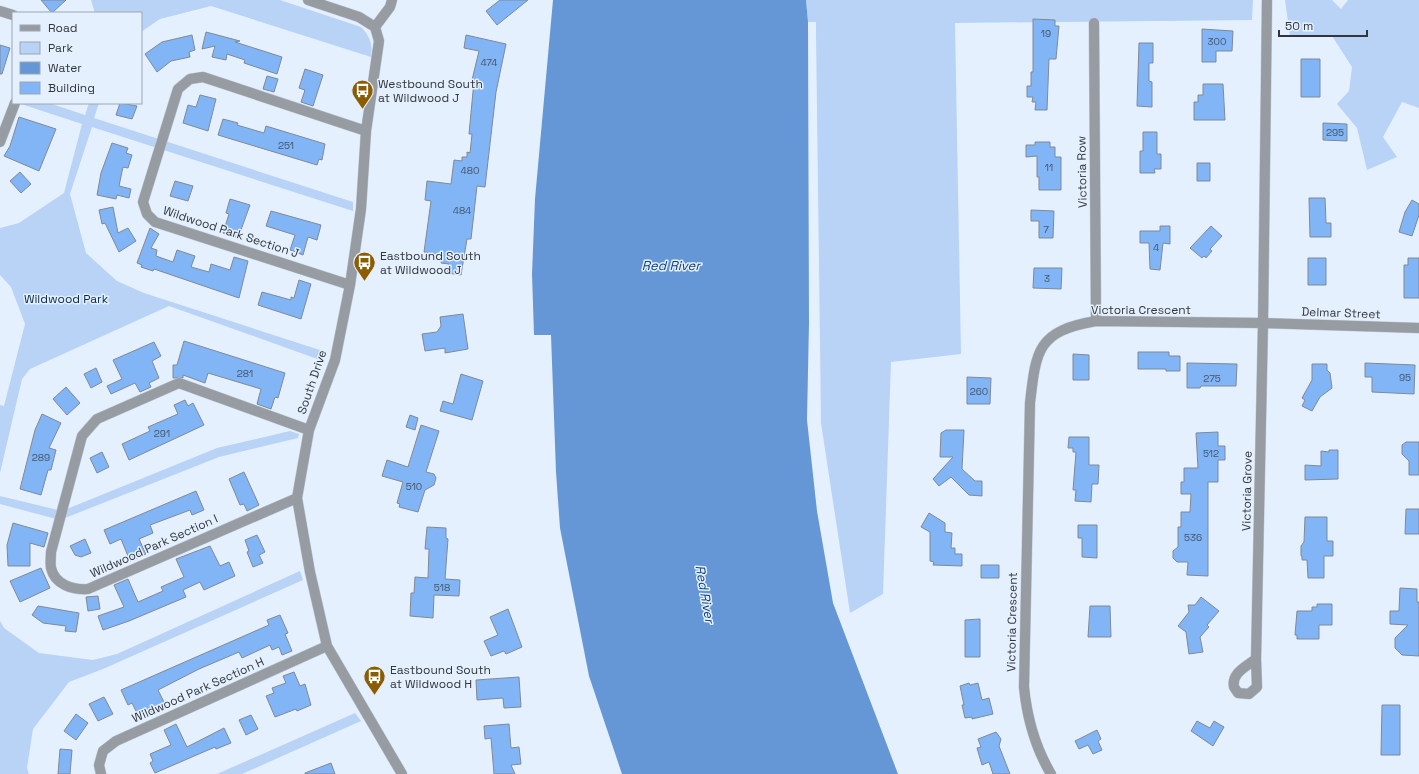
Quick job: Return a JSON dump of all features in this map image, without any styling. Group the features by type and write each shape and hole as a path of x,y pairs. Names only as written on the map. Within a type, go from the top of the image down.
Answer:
{"street":[{"path":"308,0 359,16 375,27 390,6 392,0"},
{"path":"1263,323 1267,0"},
{"path":"0,11 12,15"},
{"name":"Victoria Row","path":"1094,23 1096,321"},
{"name":"South Drive","path":"375,27 379,41 378,55 366,131 361,209 350,285 335,360 309,430 297,498 310,572 327,646 402,774"},
{"name":"Wildwood Park Section J","path":"350,285 155,222 147,214 143,202 178,89 190,79 203,77 366,131"},
{"path":"0,142 15,104"},
{"name":"Victoria Crescent","path":"1051,774 1030,727 1024,687 1030,403 1036,360 1043,346 1052,336 1062,329 1096,321 1263,323"},
{"name":"Delmar Street","path":"1263,323 1419,328"},
{"name":"Victoria Grove","path":"1256,660 1263,323"},
{"name":"Wildwood Park Section I","path":"297,498 88,589 76,590 61,584 51,569 51,552 82,436 97,419 179,383 309,430"},
{"name":"Wildwood Park Section H","path":"101,774 99,765 103,750 116,741 327,646"}],"green space":[{"path":"91,0 280,0 361,27 367,34 370,41 372,49 371,57 211,6 160,19 142,31 142,12 95,12"},
{"path":"806,0 1253,0 1252,20 955,23 961,354 891,362 883,594 850,613 821,423 816,22 808,22"},
{"path":"1285,0 1332,0 1341,9 1348,0 1419,0 1419,108 1402,102 1383,137 1397,157 1367,170 1357,128 1337,104 1349,91 1352,67 1332,36 1290,37"},
{"name":"Wildwood Park","path":"21,104 52,104 85,115 89,104 99,104 94,118 353,202 353,211 92,127 70,194 86,253 117,281 144,293 326,352 323,361 169,306 30,369 22,379 0,473 0,405 4,406 25,324 11,287 0,275 0,228 19,223 64,193 82,124"},
{"path":"290,431 299,434 298,438 219,457 60,520 0,504 0,496 62,511 217,448"},
{"path":"300,571 303,580 103,669 69,682 33,729 27,768 29,774 0,774 0,621 4,628 39,653 93,660 117,654"},
{"path":"355,713 361,721 242,774 217,774"}],"water":[{"name":"Red River","path":"553,0 806,0 808,22 809,323 807,420 817,511 833,603 898,774 622,774 589,676 560,528 556,472 551,335 534,335 532,274 535,199"}],"building":[{"path":"41,0 66,0 53,12 51,12"},
{"path":"500,0 528,0 497,25 486,11"},
{"path":"1033,19 1055,20 1055,26 1059,26 1056,59 1049,59 1047,110 1035,110 1036,102 1032,102 1033,97 1027,97 1027,86 1031,86 1031,72 1033,72"},
{"path":"1202,29 1233,31 1232,51 1216,51 1216,62 1202,62"},
{"path":"206,32 240,41 235,42 282,57 277,74 244,63 245,60 227,54 226,60 212,57 215,46 202,49"},
{"path":"192,35 195,50 189,52 190,57 171,61 157,72 145,54 162,42"},
{"path":"466,35 506,44 496,92 485,187 477,186 471,239 467,239 461,275 447,273 449,264 441,263 443,255 424,252 431,201 425,200 427,181 451,184 454,160 462,161 462,157 467,157 467,152 470,153 472,134 469,134 474,81 472,80 479,51 464,48"},
{"path":"1139,43 1153,43 1153,63 1149,63 1149,81 1152,82 1152,107 1137,106"},
{"path":"0,45 10,48 2,74 0,74"},
{"path":"1301,59 1320,59 1320,97 1301,97"},
{"path":"305,69 323,75 313,106 301,102 305,90 299,88"},
{"path":"267,76 278,79 274,92 263,89"},
{"path":"1203,84 1223,84 1225,120 1194,120 1194,102 1198,102 1198,95 1203,95"},
{"path":"200,95 216,99 208,131 183,123 188,105 196,107"},
{"path":"120,104 137,106 132,119 116,115"},
{"path":"19,117 56,129 39,171 4,156 10,146"},
{"path":"223,119 264,133 266,126 325,144 322,160 319,159 317,165 218,135"},
{"path":"1323,123 1347,124 1347,141 1323,140"},
{"path":"1143,132 1157,132 1157,154 1161,154 1161,169 1154,169 1155,173 1140,173 1140,151 1143,151"},
{"path":"1035,142 1050,142 1050,147 1055,147 1055,157 1061,157 1061,190 1039,190 1039,177 1037,177 1037,156 1026,157 1026,145 1035,145"},
{"path":"112,143 128,148 126,153 132,155 128,168 123,167 119,186 131,189 129,198 117,195 116,199 97,195 101,173"},
{"path":"1197,163 1210,163 1210,181 1197,181"},
{"path":"20,172 31,184 21,193 10,181"},
{"path":"175,181 193,186 188,201 170,196"},
{"path":"1309,198 1325,198 1326,223 1331,223 1331,237 1310,237"},
{"path":"230,199 250,205 238,238 223,233 229,214 226,213"},
{"path":"1412,200 1419,204 1419,215 1412,236 1399,232 1405,212"},
{"path":"113,207 118,233 128,228 136,241 119,252 105,223 102,224 99,210"},
{"path":"1031,210 1054,211 1053,238 1039,238 1039,221 1031,221"},
{"path":"271,211 321,225 317,240 308,237 303,255 290,250 295,235 266,226"},
{"path":"1160,226 1170,226 1170,244 1163,243 1160,270 1150,269 1149,243 1140,243 1140,231 1160,231"},
{"path":"1211,226 1222,236 1210,249 1212,251 1206,258 1204,256 1202,258 1190,248"},
{"path":"150,228 159,234 151,248 157,250 156,256 173,262 177,250 195,256 191,267 209,272 211,264 230,270 234,257 248,261 239,298 154,269 153,271 141,267 142,265 137,263"},
{"path":"1308,258 1326,258 1326,285 1308,285"},
{"path":"1408,258 1419,258 1419,298 1404,298 1404,265 1408,265"},
{"path":"1034,268 1062,268 1061,289 1033,288"},
{"path":"299,280 311,284 301,319 258,305 262,292 291,300 291,297 294,298"},
{"path":"463,314 468,349 445,353 445,348 425,351 422,334 437,332 441,326 440,317"},
{"path":"184,341 285,373 278,398 275,397 271,409 257,404 261,389 208,373 205,383 183,375 183,378 173,378 173,365 177,365"},
{"path":"154,342 161,356 152,361 159,378 149,383 151,387 140,392 135,383 111,394 107,386 122,379 113,360"},
{"path":"1138,352 1169,352 1169,356 1180,356 1180,371 1166,371 1166,369 1138,369"},
{"path":"1073,354 1089,355 1089,380 1073,380"},
{"path":"1187,363 1237,364 1236,386 1201,386 1200,388 1187,388"},
{"path":"1365,363 1415,365 1414,394 1372,392 1372,377 1365,377"},
{"path":"1312,364 1327,364 1327,370 1330,373 1332,388 1320,397 1312,411 1302,406 1305,400 1302,398 1312,380"},
{"path":"96,368 102,382 91,388 84,374"},
{"path":"461,374 483,381 472,420 440,411 443,401 453,404"},
{"path":"967,377 991,378 990,404 967,404"},
{"path":"66,387 80,403 67,415 53,399"},
{"path":"185,400 188,406 193,403 204,425 129,460 122,444 150,431 148,427 178,414 174,405"},
{"path":"42,414 61,423 49,448 56,450 51,470 48,470 41,495 20,489 35,430"},
{"path":"410,415 418,418 415,430 406,427"},
{"path":"421,425 439,431 426,472 434,474 436,478 434,485 425,490 418,512 399,507 400,504 397,503 403,482 382,476 387,460 408,467"},
{"path":"946,430 964,430 962,469 975,481 982,481 982,496 969,495 951,477 939,486 933,479 953,457 940,457 941,433"},
{"path":"1218,432 1218,446 1225,446 1225,460 1218,460 1218,482 1208,482 1208,576 1187,575 1188,562 1177,562 1173,558 1173,551 1178,547 1178,527 1181,527 1181,512 1190,512 1191,494 1181,494 1181,482 1184,482 1184,468 1198,468 1196,433"},
{"path":"1069,437 1089,437 1089,465 1099,465 1098,484 1092,484 1091,502 1075,501 1076,490 1073,490 1076,452 1073,452 1073,448 1068,448"},
{"path":"1406,442 1419,442 1419,475 1409,475 1409,461 1402,454 1402,445"},
{"path":"1329,450 1338,450 1338,479 1305,480 1305,465 1321,466 1321,451 1329,452"},
{"path":"102,452 109,467 97,473 90,458"},
{"path":"244,472 259,505 247,511 244,504 240,505 229,479"},
{"path":"196,491 204,510 192,515 190,510 150,525 153,533 139,539 146,554 130,561 121,539 110,544 104,530"},
{"path":"1406,509 1419,509 1419,534 1405,534"},
{"path":"929,513 945,523 945,532 952,533 951,548 955,548 955,554 962,554 962,566 933,565 934,562 930,561 930,532 921,527"},
{"path":"1305,517 1327,517 1327,541 1333,541 1333,556 1324,556 1324,578 1308,578 1307,560 1302,560 1301,546 1304,542"},
{"path":"13,523 48,533 44,547 30,543 30,566 8,566 7,545"},
{"path":"1078,525 1097,525 1097,558 1082,557 1082,538 1078,538"},
{"path":"427,527 446,528 446,538 448,539 445,579 460,580 459,596 434,595 433,618 410,616 411,593 414,593 415,577 428,578 429,549 425,549"},
{"path":"257,535 265,552 259,555 263,563 253,567 247,552 249,551 245,540"},
{"path":"85,539 91,553 81,557 75,555 70,546"},
{"path":"210,546 220,566 229,562 235,576 204,590 200,582 183,590 186,597 129,621 103,630 98,616 124,607 114,585 128,579 138,602 163,591 161,587 184,577 176,559"},
{"path":"981,565 999,565 999,578 981,578"},
{"path":"41,568 50,588 20,602 10,581"},
{"path":"1400,588 1417,589 1417,602 1419,602 1419,656 1402,655 1395,648 1395,638 1408,625 1390,624 1390,611 1399,611"},
{"path":"98,596 100,609 88,611 86,597"},
{"path":"1201,597 1219,611 1207,625 1209,627 1200,637 1203,652 1189,654 1186,632 1178,626 1189,612 1188,605 1195,605"},
{"path":"1317,604 1332,604 1332,625 1319,625 1319,639 1297,639 1297,635 1295,635 1297,611 1312,611 1312,607 1317,607"},
{"path":"38,606 79,613 76,632 65,631 66,626 43,623 32,615"},
{"path":"1090,606 1110,606 1111,637 1088,637"},
{"path":"508,609 522,647 506,654 504,651 491,656 484,641 498,635 490,617"},
{"path":"280,615 288,633 285,634 292,651 282,655 279,647 272,650 270,645 242,658 239,652 199,669 158,690 167,708 140,719 132,703 128,705 121,690 269,625 267,620"},
{"path":"980,619 980,657 965,657 965,620"},
{"path":"294,672 300,686 305,684 311,705 297,711 296,709 275,717 266,696 274,693 272,688 286,683 283,676"},
{"path":"519,677 521,707 504,708 503,698 477,700 476,680"},
{"path":"969,683 970,685 978,683 982,700 989,698 993,714 972,719 972,717 965,718 960,686"},
{"path":"104,697 113,714 98,721 89,704"},
{"path":"1382,705 1400,705 1400,755 1381,755"},
{"path":"76,714 88,723 76,740 64,731"},
{"path":"251,715 258,729 246,735 239,720"},
{"path":"1197,721 1210,728 1214,721 1224,727 1213,746 1191,731"},
{"path":"176,724 187,747 224,728 231,743 216,749 215,747 155,773 150,763 153,761 150,754 171,745 164,730"},
{"path":"509,724 511,748 519,747 521,764 511,765 515,774 494,774 491,738 485,739 484,726"},
{"path":"1097,730 1101,739 1098,741 1102,750 1093,754 1088,745 1079,749 1075,741"},
{"path":"996,732 1001,739 999,746 1010,774 993,774 989,762 982,765 977,748 981,747 978,739"},
{"path":"60,749 72,750 70,774 58,774"},
{"path":"331,763 335,774 305,774 305,773"}],"place":[{"name":"Westbound South at Wildwood J","path":"363,110"},
{"name":"Eastbound South at Wildwood J","path":"364,282"},
{"name":"Eastbound South at Wildwood H","path":"375,696"}]}
